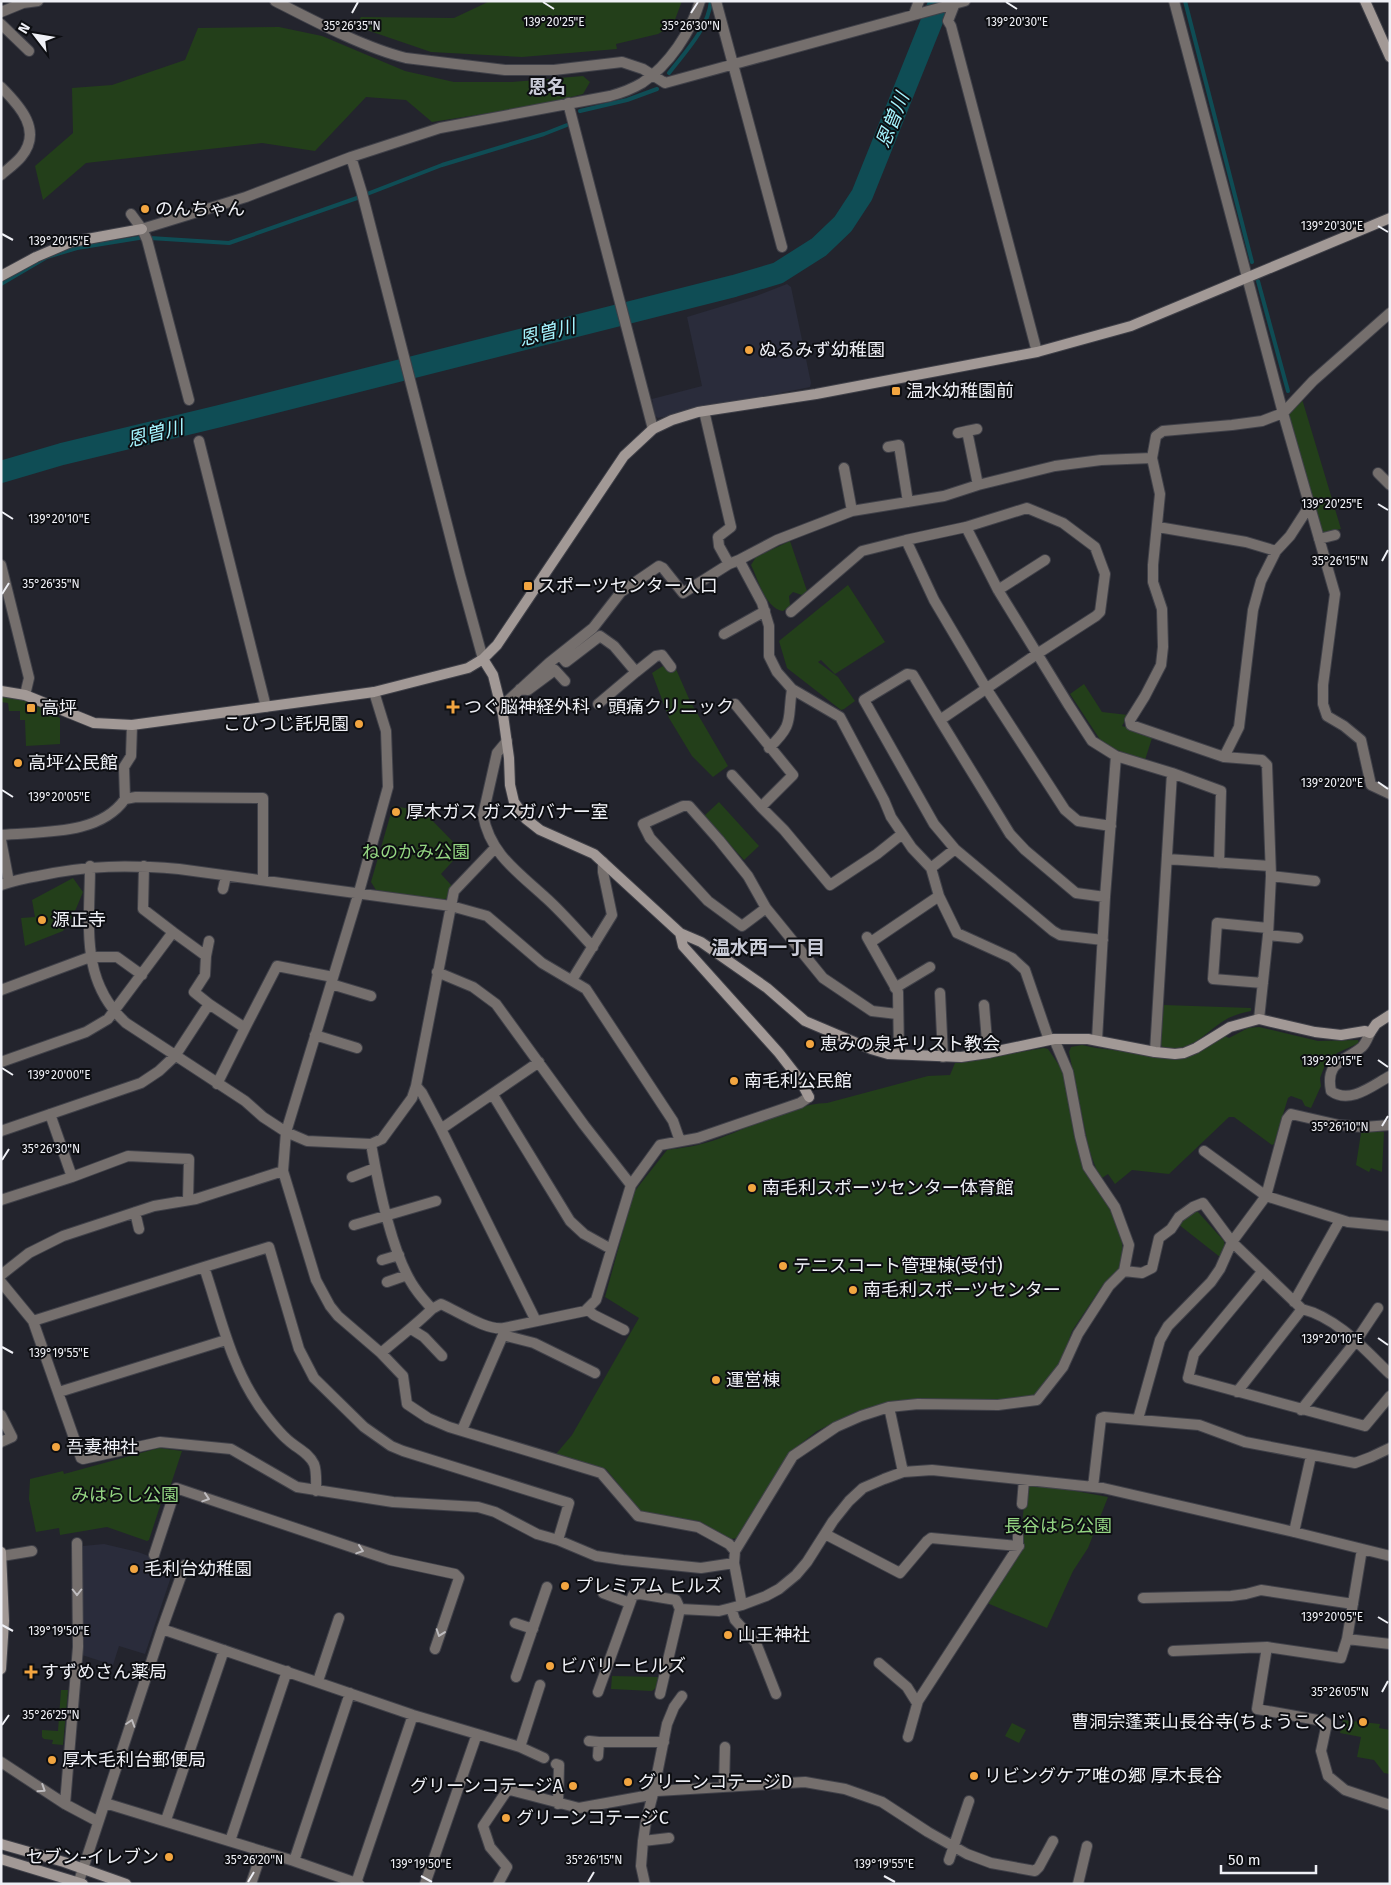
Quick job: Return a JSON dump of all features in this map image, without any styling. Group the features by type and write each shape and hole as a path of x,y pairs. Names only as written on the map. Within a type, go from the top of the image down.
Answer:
{"street":[{"path":"1,12 23,3 38,1"},
{"path":"275,1 346,35 406,58 506,70 554,70 622,62 653,74 665,83 956,3"},
{"path":"1,276 36,257 71,242 142,229 246,197 351,157 440,128 491,120 610,96 625,91 643,82 663,64 686,35 700,1"},
{"path":"716,1 782,247"},
{"path":"916,14 920,1"},
{"path":"1174,1 1283,413 1335,594 1323,685 1323,704 1327,716 1344,726 1361,740 1371,785 1390,794"},
{"path":"1365,1 1390,57"},
{"path":"956,3 948,21 951,26 1037,352"},
{"path":"1,24 29,51"},
{"path":"1,87 19,104 29,126 31,136 27,148 21,157 1,175"},
{"path":"568,103 653,429"},
{"path":"351,157 483,659 493,675 510,758 510,785 514,802 526,819 540,830 594,854 680,933 700,942 767,988 805,1021 871,1049 888,1054 961,1057 1051,1040 1088,1039 1155,1052 1184,1053 1230,1027 1259,1019 1315,1032 1341,1034 1365,1031 1370,1033"},
{"path":"131,214 142,229 147,240 189,400"},
{"path":"1,691 25,695 94,723 132,725 374,692 468,668 483,659 497,645 624,456 653,429 672,420 704,411 816,394 1037,352 1131,326 1247,276 1390,218"},
{"path":"1259,1019 1268,931 1270,871 1267,765 1262,760 1224,757 1131,725 1130,720 1145,696 1160,665 1162,647 1162,609 1153,582 1160,494 1152,458 1156,436 1163,431 1232,425 1262,420 1283,413 1313,381 1390,313"},
{"path":"704,411 731,527 718,537 719,546 734,562 762,603 769,626 769,656 777,672 792,689 840,718 884,800 891,817 912,848 931,868 939,896 957,933 1012,958 1025,970 1051,1040 1068,1072 1088,1167 1115,1206 1129,1245 1124,1271 1109,1286 1078,1334 1063,1367 1038,1400 998,1405 918,1404 889,1407 836,1427 792,1456 735,1551 734,1563 742,1604"},
{"path":"967,431 978,485"},
{"path":"198,441 266,707"},
{"path":"899,444 908,502"},
{"path":"501,707 519,689 597,624 621,592 659,566 663,568 683,593 734,562 777,540 852,511 955,494 978,485 1055,466 1101,460 1152,458"},
{"path":"844,468 852,511"},
{"path":"1378,474 1390,485"},
{"path":"1224,757 1239,727 1253,610 1260,580 1276,551 1290,536 1310,505"},
{"path":"791,612 862,552 966,527 1027,508 1063,523 1094,547 1105,574 1100,612 940,720"},
{"path":"966,527 998,590 1092,741 1116,756 1172,773 1221,791 1219,863"},
{"path":"1158,527 1246,542 1276,551"},
{"path":"1319,539 1335,535"},
{"path":"906,540 934,600 986,688 1065,810 1078,821 1111,826"},
{"path":"1,565 30,678 25,695"},
{"path":"998,590 1042,566"},
{"path":"724,634 765,611"},
{"path":"560,655 566,662 600,636 614,646 636,672"},
{"path":"598,704 610,689 656,656 662,655 670,667"},
{"path":"519,689 528,690 556,670 565,681"},
{"path":"1102,940 1060,935 1052,931 955,849 934,824 864,700 907,674 913,675 1010,834 1025,850 1076,892 1105,897"},
{"path":"769,748 782,736 788,724 792,689"},
{"path":"374,692 386,731 388,787 359,892 286,1132 283,1171 316,1280 330,1306 338,1316 381,1353 404,1376 407,1404 428,1418 601,1474 638,1516 698,1527 729,1544 735,1551"},
{"path":"735,704 769,748 793,775 761,807"},
{"path":"1,834 83,828 117,810 125,799 124,767 131,756 132,725"},
{"path":"507,741 497,753 483,815 484,823 495,848 593,947"},
{"path":"1097,1040 1102,940 1116,756"},
{"path":"1155,1052 1172,773"},
{"path":"732,775 784,830 830,884 877,854 902,834"},
{"path":"125,799 136,797 263,798 263,880"},
{"path":"766,908 742,926 708,902 650,838 643,824 683,806 689,806 748,876 766,908 823,978 872,1012 898,1014"},
{"path":"1,840 5,884 90,866 179,868 451,906 487,916 542,963 589,992 673,1120 680,1141"},
{"path":"90,866 90,957 97,983 114,1012 126,1023 245,1101 263,1117 286,1132 307,1141 371,1144 382,1139 390,1131 412,1098 416,1086 454,891 495,848"},
{"path":"931,868 955,849"},
{"path":"1167,859 1219,863 1270,871 1315,881"},
{"path":"572,980 612,915 603,872 603,862"},
{"path":"144,866 143,908 206,956"},
{"path":"223,889 226,876"},
{"path":"899,1054 898,992 869,939 939,896"},
{"path":"1263,983 1213,979 1217,923 1298,938"},
{"path":"1,1062 86,1032 108,1019 174,932"},
{"path":"462,1430 504,1332 536,1320 588,1310 599,1294 630,1185 660,1145 698,1138 800,1102 809,1097 800,1080 778,1053 682,946 680,933"},
{"path":"209,941 205,975 194,992 245,1028"},
{"path":"1,990 90,957 117,957 142,975"},
{"path":"217,1084 277,966 332,980 371,996"},
{"path":"895,988 930,967"},
{"path":"437,972 473,987 496,1004 630,1185"},
{"path":"940,993 943,1057"},
{"path":"1,1131 141,1083 159,1071 175,1056 209,1004"},
{"path":"984,1005 988,1053"},
{"path":"1390,1015 1376,1024 1364,1045 1335,1065 1329,1079 1331,1091 1336,1095 1348,1097 1390,1076"},
{"path":"315,1035 357,1048"},
{"path":"441,1130 539,1062"},
{"path":"416,1086 441,1130 536,1320"},
{"path":"493,1095 570,1221 584,1234 611,1249"},
{"path":"50,1114 72,1177"},
{"path":"1138,1419 1160,1340 1168,1326 1211,1282 1220,1269 1232,1242 1266,1196 1287,1118 1291,1114 1339,1125 1364,1127 1390,1125"},
{"path":"371,1144 375,1168 398,1255 416,1291 432,1308"},
{"path":"1204,1151 1266,1196 1348,1222 1390,1226"},
{"path":"1,1200 72,1177 128,1156 189,1160 188,1200"},
{"path":"352,1177 375,1168"},
{"path":"1,1275 29,1253 63,1236 154,1206 188,1200 283,1171"},
{"path":"1124,1271 1142,1273 1152,1268 1159,1238 1171,1229 1179,1217 1201,1200 1232,1242 1294,1302 1302,1309 1336,1325 1356,1341 1390,1374"},
{"path":"354,1225 432,1206"},
{"path":"135,1212 139,1229"},
{"path":"1294,1302 1340,1220"},
{"path":"33,1321 269,1247 299,1349 314,1378 364,1427 391,1446 569,1503 558,1540"},
{"path":"382,1260 398,1255"},
{"path":"204,1266 224,1327 226,1340 259,1405 288,1440 306,1454 314,1465 316,1491"},
{"path":"1262,1272 1194,1354 1188,1378 1365,1426 1390,1396"},
{"path":"387,1282 407,1275"},
{"path":"1,1282 33,1321 81,1458 83,1459 166,1441 231,1450 297,1487 393,1502 478,1506 496,1512 537,1534 558,1540 596,1556 701,1568 734,1563"},
{"path":"381,1353 411,1329 432,1308 441,1304 481,1325 534,1343 595,1373"},
{"path":"1301,1410 1356,1341 1378,1308"},
{"path":"1237,1392 1302,1309"},
{"path":"588,1310 624,1330"},
{"path":"411,1329 424,1337 442,1356"},
{"path":"59,1392 226,1340"},
{"path":"889,1407 903,1472"},
{"path":"1,1415 12,1437 1,1442"},
{"path":"1093,1487 1101,1418 1104,1417 1199,1425 1244,1442 1311,1456 1354,1462 1371,1457 1390,1448"},
{"path":"1294,1532 1311,1456"},
{"path":"680,1609 719,1611 772,1592 796,1575 807,1562 849,1500 864,1488 903,1472 932,1470 1093,1487 1294,1532 1390,1556"},
{"path":"1022,1504 1024,1480"},
{"path":"154,1555 176,1488 390,1560 455,1574 459,1578 435,1649"},
{"path":"825,1534 900,1573 926,1541 931,1538 1018,1541 917,1703 908,1737"},
{"path":"65,1804 78,1648 77,1543"},
{"path":"1179,1653 1267,1647 1341,1658 1347,1639 1362,1549"},
{"path":"1,1669 4,1621 2,1554 32,1551"},
{"path":"1,1859 79,1883 97,1822 185,1565"},
{"path":"516,1677 547,1587"},
{"path":"1149,1601 1202,1602 1261,1590 1353,1604"},
{"path":"603,1593 630,1603"},
{"path":"598,1692 633,1595 640,1594 676,1600 680,1609 660,1694"},
{"path":"731,1608 735,1620 756,1643 776,1694"},
{"path":"318,1681 339,1618"},
{"path":"515,1623 533,1629"},
{"path":"162,1629 413,1715 520,1747 544,1758"},
{"path":"1347,1639 1390,1644"},
{"path":"1267,1647 1257,1709 1323,1720 1326,1723 1321,1751 1328,1776 1344,1790 1390,1804"},
{"path":"166,1820 224,1650"},
{"path":"879,1663 907,1687 917,1703"},
{"path":"230,1841 287,1671"},
{"path":"520,1747 540,1685"},
{"path":"294,1861 350,1693"},
{"path":"645,1884 641,1866 642,1841 654,1794 667,1724 674,1707 682,1696"},
{"path":"104,1803 166,1820 357,1883 413,1715"},
{"path":"425,1884 476,1734"},
{"path":"598,1756 594,1741 664,1742"},
{"path":"724,1787 725,1747"},
{"path":"1,1762 65,1804 97,1822"},
{"path":"556,1764 559,1765 558,1804"},
{"path":"498,1884 507,1867 502,1864 490,1847 483,1826 506,1792 510,1790 579,1808 654,1794 657,1791 805,1782 845,1788 882,1802 953,1848 991,1863 1035,1871 1039,1867 1052,1840"},
{"path":"949,1860 969,1802"},
{"path":"642,1841 669,1838"},
{"path":"1,1844 126,1884"},
{"path":"1078,1884 1087,1846"},
{"path":"251,1884 262,1851"}],"shaded area":[{"name":"ぬるみず幼稚園","path":"787,284 791,287 811,383 810,387 658,418 655,416 652,399 702,386 687,317 756,296"},
{"name":"毛利台幼稚園","path":"104,1544 138,1552 162,1561 174,1568 145,1654 119,1646 113,1665 82,1655 81,1550 83,1546"}],"green space":[{"path":"490,1 682,1 673,25 658,34 616,44 617,49 522,57 431,52 355,26 361,17 454,18"},
{"path":"279,27 322,36 405,71 454,82 512,82 583,76 590,82 583,94 540,105 432,122 406,100 366,97 315,151 262,143 86,163 43,200 35,166 73,133 72,88 112,85 185,60 198,28"},
{"path":"1302,399 1341,529 1322,533 1287,414"},
{"path":"790,541 807,591 802,595 793,592 789,596 790,606 783,611 771,605 759,585 751,565 756,557"},
{"path":"848,585 885,642 835,674 821,660 818,662 838,677 855,701 841,710 787,668 779,641"},
{"path":"672,660 690,701 728,766 713,777 692,756 669,718 652,673"},
{"path":"1084,684 1102,712 1128,715 1122,726 1153,735 1145,760 1117,750 1101,741 1070,694"},
{"path":"1,696 23,699 60,718 60,744 26,746 25,720 20,720 20,711 9,711 8,703 1,702"},
{"path":"719,802 759,846 744,860 704,816"},
{"name":"ねのかみ公園","path":"393,806 423,811 462,851 441,874 452,886 449,896 444,900 376,890 371,882"},
{"path":"73,878 83,892 73,916 63,931 25,946 21,918 35,917 32,900"},
{"path":"1164,1005 1251,1008 1251,1011 1228,1018 1197,1041 1183,1047 1163,1048 1160,1043"},
{"path":"1259,1027 1318,1041 1358,1040 1359,1043 1337,1053 1325,1065 1320,1078 1321,1086 1311,1108 1305,1106 1302,1100 1291,1096 1288,1098 1274,1144 1272,1145 1234,1117 1229,1117 1169,1174 1132,1170 1115,1184 1108,1174 1102,1178 1097,1171 1089,1150 1069,1052 1071,1047 1082,1045 1179,1058 1223,1035 1229,1038 1248,1028"},
{"name":"南毛利スポーツセンター","path":"1044,1048 1048,1049 1065,1074 1085,1168 1112,1210 1122,1242 1123,1256 1121,1269 1104,1283 1072,1331 1060,1364 1036,1394 1029,1398 991,1401 893,1401 855,1412 817,1431 789,1453 739,1538 730,1539 699,1521 642,1513 606,1469 556,1454 572,1435 639,1318 605,1297 634,1192 667,1150 705,1143 797,1108 827,1103 928,1076 950,1075 955,1063"},
{"path":"1384,1132 1382,1172 1371,1168 1369,1172 1356,1165 1361,1133"},
{"path":"1191,1211 1198,1212 1224,1241 1225,1247 1220,1257 1178,1224"},
{"name":"みはらし公園","path":"159,1448 182,1451 170,1487 162,1500 149,1540 147,1541 107,1527 60,1535 59,1528 36,1532 29,1499 30,1479 63,1471 64,1474"},
{"name":"長谷はら公園","path":"1026,1485 1048,1486 1108,1497 1088,1548 1073,1571 1047,1628 987,1603 1019,1555"},
{"path":"612,1676 658,1677 656,1688 652,1691 611,1689"},
{"path":"61,1690 68,1690 63,1745 52,1744 53,1740 42,1737 42,1730 58,1731"},
{"path":"1343,1720 1380,1724 1379,1728 1390,1730 1390,1774 1384,1773 1374,1760 1357,1757 1361,1737 1340,1733"},
{"path":"1012,1723 1026,1730 1019,1743 1005,1736"}],"waterway":[{"path":"669,73 701,31 711,1"},
{"name":"恩曽川","path":"1,472 62,454 220,416 734,286 778,273 819,247 843,224 862,195 940,1"},
{"path":"1185,1 1252,262"},
{"path":"580,111 627,100 657,89"},
{"path":"367,194 442,165 544,134 567,125"},
{"path":"150,238 229,243 357,198"},
{"path":"1,284 47,257 77,248 139,238"},
{"path":"1258,281 1288,391"}],"place":[{"name":"のんちゃん","path":"145,209"},
{"name":"ぬるみず幼稚園","path":"749,350"},
{"name":"温水幼稚園前","path":"896,391"},
{"name":"スポーツセンター入口","path":"528,586"},
{"name":"つぐ脳神経外科・頭痛クリニック","path":"453,707"},
{"name":"高坪","path":"31,708"},
{"name":"こひつじ託児園","path":"359,724"},
{"name":"高坪公民館","path":"18,763"},
{"name":"厚木ガス ガスガバナー室","path":"396,812"},
{"name":"源正寺","path":"42,920"},
{"name":"恵みの泉キリスト教会","path":"810,1044"},
{"name":"南毛利公民館","path":"734,1081"},
{"name":"南毛利スポーツセンター体育館","path":"752,1188"},
{"name":"テニスコート管理棟(受付)","path":"783,1266"},
{"name":"南毛利スポーツセンター","path":"853,1290"},
{"name":"運営棟","path":"716,1380"},
{"name":"吾妻神社","path":"56,1447"},
{"name":"毛利台幼稚園","path":"134,1569"},
{"name":"プレミアム ヒルズ","path":"565,1586"},
{"name":"山王神社","path":"728,1635"},
{"name":"ビバリーヒルズ","path":"550,1666"},
{"name":"すずめさん薬局","path":"31,1672"},
{"name":"曹洞宗蓬莱山長谷寺(ちょうこくじ)","path":"1363,1722"},
{"name":"厚木毛利台郵便局","path":"52,1760"},
{"name":"リビングケア唯の郷 厚木長谷","path":"974,1776"},
{"name":"グリーンコテージD","path":"628,1782"},
{"name":"グリーンコテージA","path":"573,1786"},
{"name":"グリーンコテージC","path":"506,1818"},
{"name":"セブン-イレブン","path":"169,1857"}],"district":[{"name":"恩名","path":"547,86"},
{"name":"温水西一丁目","path":"768,947"}]}
